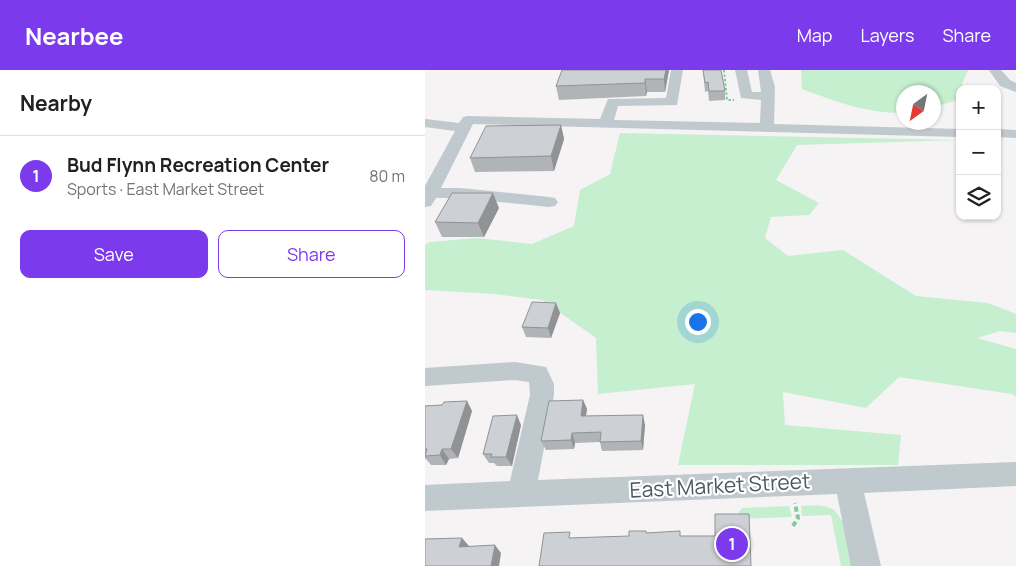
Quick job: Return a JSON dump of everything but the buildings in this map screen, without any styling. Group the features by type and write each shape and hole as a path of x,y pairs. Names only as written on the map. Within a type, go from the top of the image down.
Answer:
{"street":[{"path":"605,124 613,102 671,102 677,70"},
{"path":"741,70 746,95 768,97"},
{"path":"764,70 768,87 767,128"},
{"path":"995,70 1005,83 1016,88"},
{"path":"425,123 605,124 956,133"},
{"path":"427,198 465,124"},
{"path":"1001,134 1016,134"},
{"path":"425,168 442,169"},
{"path":"427,198 460,193 549,202"},
{"path":"425,377 515,371 538,374 542,384 542,395 521,495"},
{"name":"East Market Street","path":"425,498 1016,474"},
{"path":"848,480 866,566"}],"path":[{"path":"793,526 797,518 795,502"}],"green space":[{"path":"801,70 968,70 963,85 956,85 956,100 941,105 941,85 896,85 896,113 864,109 802,89"},
{"path":"620,133 956,140 797,145 776,180 819,203 809,215 771,217 765,238 788,256 843,250 916,296 988,303 1016,314 1016,333 1000,331 977,338 1016,349 1016,397 1012,394 899,377 866,408 783,392 785,425 901,435 898,465 678,465 695,384 598,394 596,338 542,300 494,294 425,290 425,245 430,242 477,238 532,244 574,226 580,190 610,174"},
{"path":"789,506 792,517 735,519 742,508"},
{"path":"801,506 824,506 834,510 841,520 846,520 854,566 841,566 831,515 802,516"}],"place":[{"name":"Bud Flynn Recreation Center","path":"732,544"}]}
